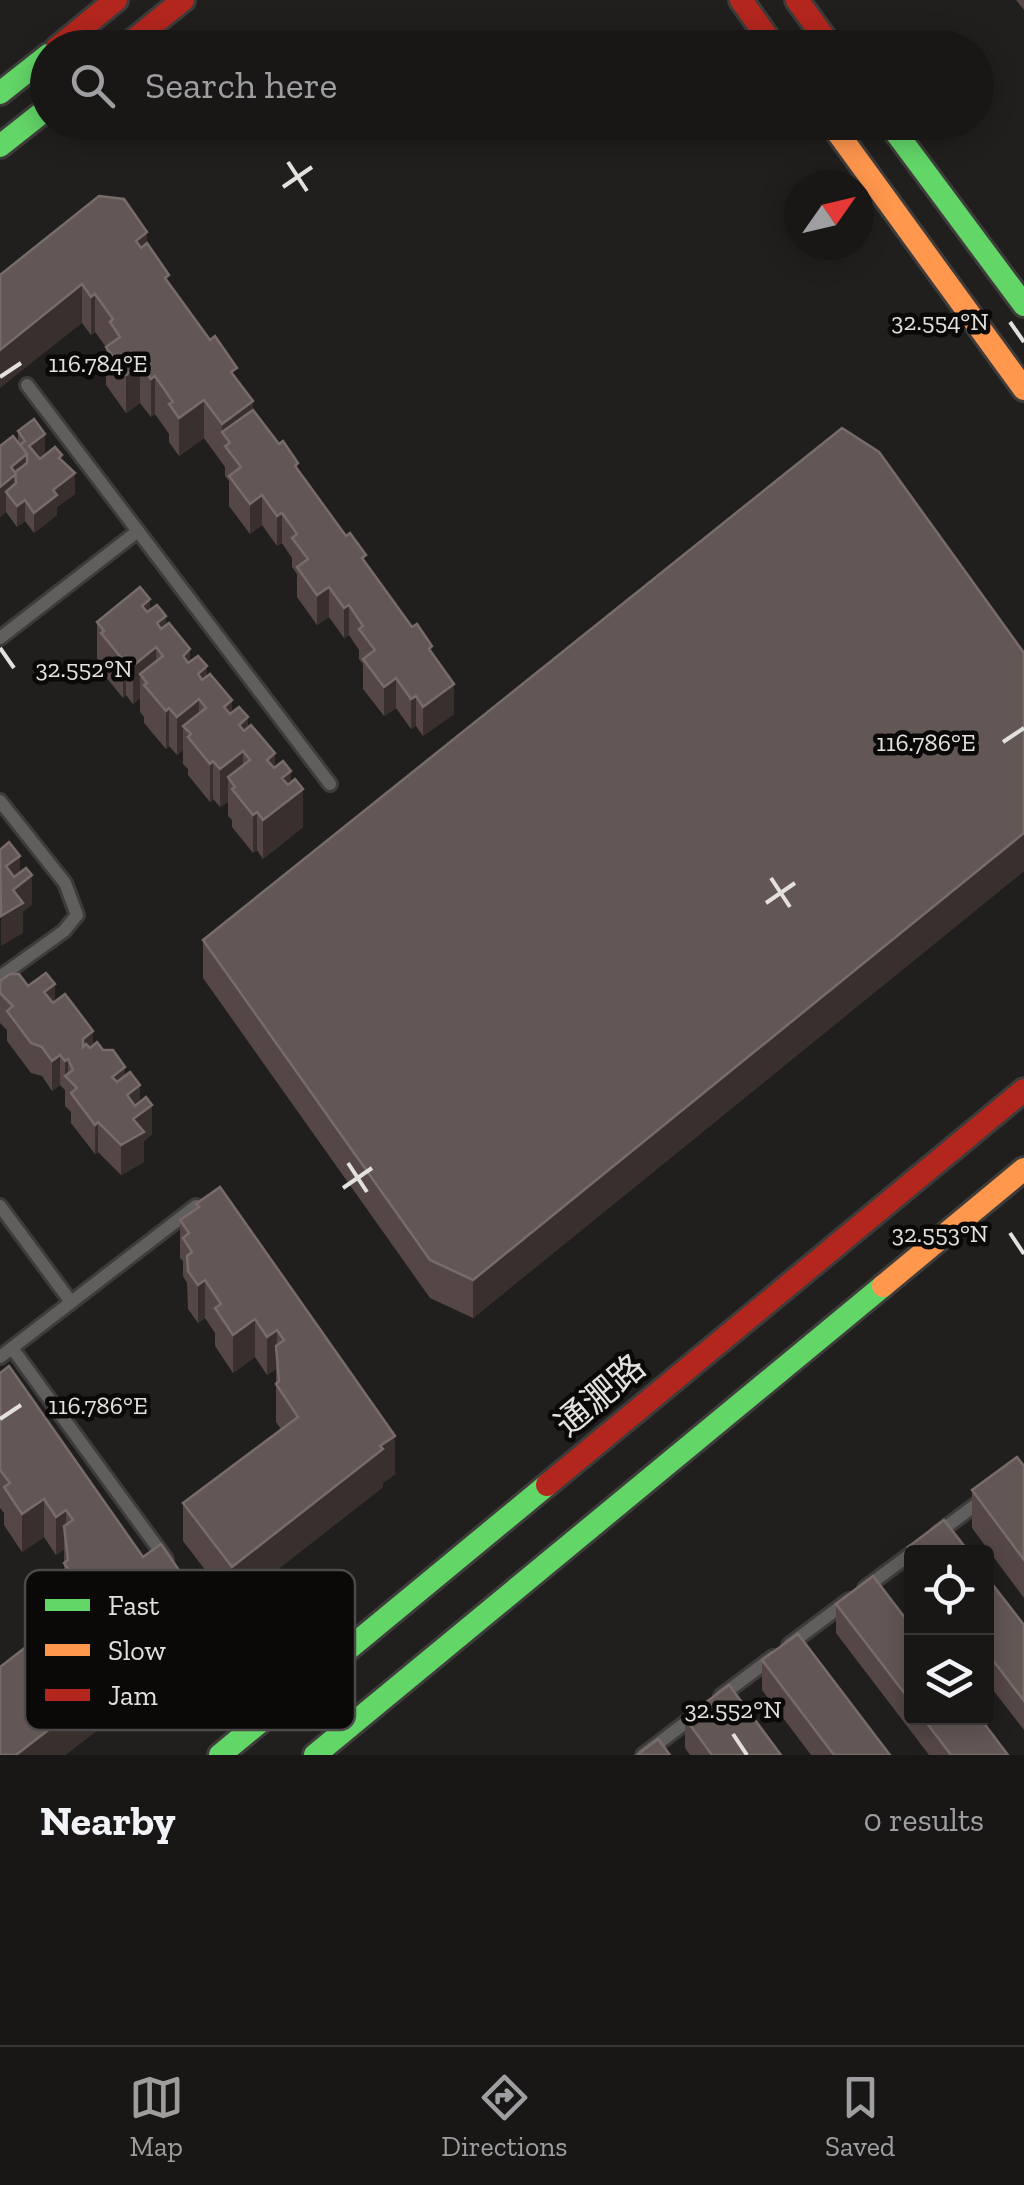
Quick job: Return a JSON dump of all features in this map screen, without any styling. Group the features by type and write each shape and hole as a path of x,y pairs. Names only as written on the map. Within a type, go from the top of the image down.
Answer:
{"main road":[{"path":"79,30 116,0"},
{"path":"146,30 183,0"},
{"path":"740,0 762,30"},
{"path":"797,0 819,30"},
{"path":"0,93 30,69"},
{"path":"0,146 30,122"},
{"path":"843,140 1024,389"},
{"path":"901,140 1024,304"},
{"name":"通淝路","path":"355,1643 1024,1090"},
{"path":"355,1722 1024,1169"},
{"name":"通淝路","path":"220,1755 250,1730"},
{"path":"315,1755 345,1730"}],"lane":[{"path":"27,385 330,784"},
{"path":"0,638 138,531"},
{"path":"0,801 64,883 77,915 64,931 0,978"},
{"path":"0,1206 71,1302"},
{"path":"0,1357 196,1206"},
{"path":"12,1348 170,1564"},
{"path":"922,1545 992,1492"},
{"path":"643,1755 904,1559"}],"building":[{"path":"99,196 124,199 147,232 136,241 141,248 147,243 169,275 165,278 210,340 215,336 237,368 231,372 253,401 222,424 204,400 179,418 155,376 151,379 140,364 126,375 106,347 120,337 110,322 113,319 95,294 91,297 82,284 0,350 0,275"},
{"path":"253,410 279,444 283,441 298,463 295,466 346,536 350,533 366,555 362,558 412,627 417,624 454,684 423,707 416,696 411,699 396,678 384,687 363,659 375,650 359,629 363,626 349,605 344,608 329,587 317,595 297,567 308,559 292,538 297,534 282,513 277,516 262,495 250,504 229,476 241,467 225,446 230,443 222,432"},
{"path":"34,419 45,434 29,446 40,459 55,447 62,455 59,458 75,473 53,490 57,495 34,513 25,500 17,506 6,492 16,483 15,472 27,463 27,454 20,445 25,441 18,431"},
{"path":"842,428 879,452 1024,653 1024,833 473,1280 430,1260 203,940"},
{"path":"13,436 27,454 11,467 16,474 0,487 0,446"},
{"path":"140,587 150,599 142,606 147,612 157,605 166,616 157,623 161,629 169,623 190,649 183,656 188,663 198,656 207,666 198,674 202,680 210,674 232,700 224,707 230,714 239,707 248,717 239,725 244,731 251,725 275,753 267,760 274,768 283,761 291,771 282,778 288,785 295,779 303,789 263,820 257,812 253,815 232,789 235,787 228,777 250,760 243,751 220,769 213,761 210,764 188,737 191,734 183,726 206,708 199,699 177,717 169,708 166,711 144,685 147,683 140,674 163,656 156,647 133,666 126,657 123,660 101,633 104,631 97,622"},
{"path":"9,842 20,856 6,866 14,877 26,868 32,875 13,890 23,903 1,916 0,850"},
{"path":"46,973 55,984 44,992 53,1003 65,994 93,1031 83,1039 83,1047 86,1044 90,1048 97,1042 103,1050 113,1050 125,1067 112,1077 117,1082 130,1072 140,1085 127,1095 135,1106 146,1097 152,1105 133,1119 144,1132 121,1145 98,1122 95,1125 71,1093 77,1088 65,1076 73,1070 68,1059 65,1061 60,1055 52,1061 42,1047 31,1043 7,1011 13,1006 0,993 0,981 10,974 19,974 28,986"},
{"path":"220,1187 395,1436 232,1567 183,1503 298,1417 276,1384 276,1346 284,1340 277,1330 267,1337 255,1319 233,1335 215,1308 221,1304 205,1280 198,1285 188,1271 187,1256 192,1252 183,1238 189,1233 180,1220"},
{"path":"9,1366 143,1557 161,1544 179,1570 69,1570 64,1563 68,1560 64,1526 73,1520 66,1510 56,1517 44,1499 22,1514 4,1487 10,1483 0,1470 0,1373"},
{"path":"1017,1457 1024,1466 1024,1560 972,1490"},
{"path":"944,1520 964,1545 911,1545"},
{"path":"873,1576 904,1617 904,1693 836,1604"},
{"path":"994,1586 1024,1625 1024,1701 994,1662"},
{"path":"798,1634 890,1755 834,1755 762,1660"},
{"path":"25,1648 25,1730 48,1730 16,1755 0,1755 0,1667"},
{"path":"729,1685 781,1755 712,1755 685,1718"},
{"path":"928,1725 985,1725 1008,1755 951,1755"},
{"path":"658,1739 670,1755 637,1755"}],"traffic: fast":[{"path":"0,93 30,69"},
{"path":"0,146 30,122"},
{"path":"901,140 1024,305"},
{"path":"355,1722 883,1286"},
{"path":"355,1644 547,1485"},
{"path":"220,1755 250,1730"},
{"path":"315,1755 345,1730"}],"traffic: slow":[{"path":"843,140 1024,389"},
{"path":"883,1286 1024,1169"}],"traffic: jam":[{"path":"79,30 116,0"},
{"path":"146,30 183,0"},
{"path":"741,0 762,30"},
{"path":"797,0 819,30"},
{"path":"547,1485 1024,1090"}]}
